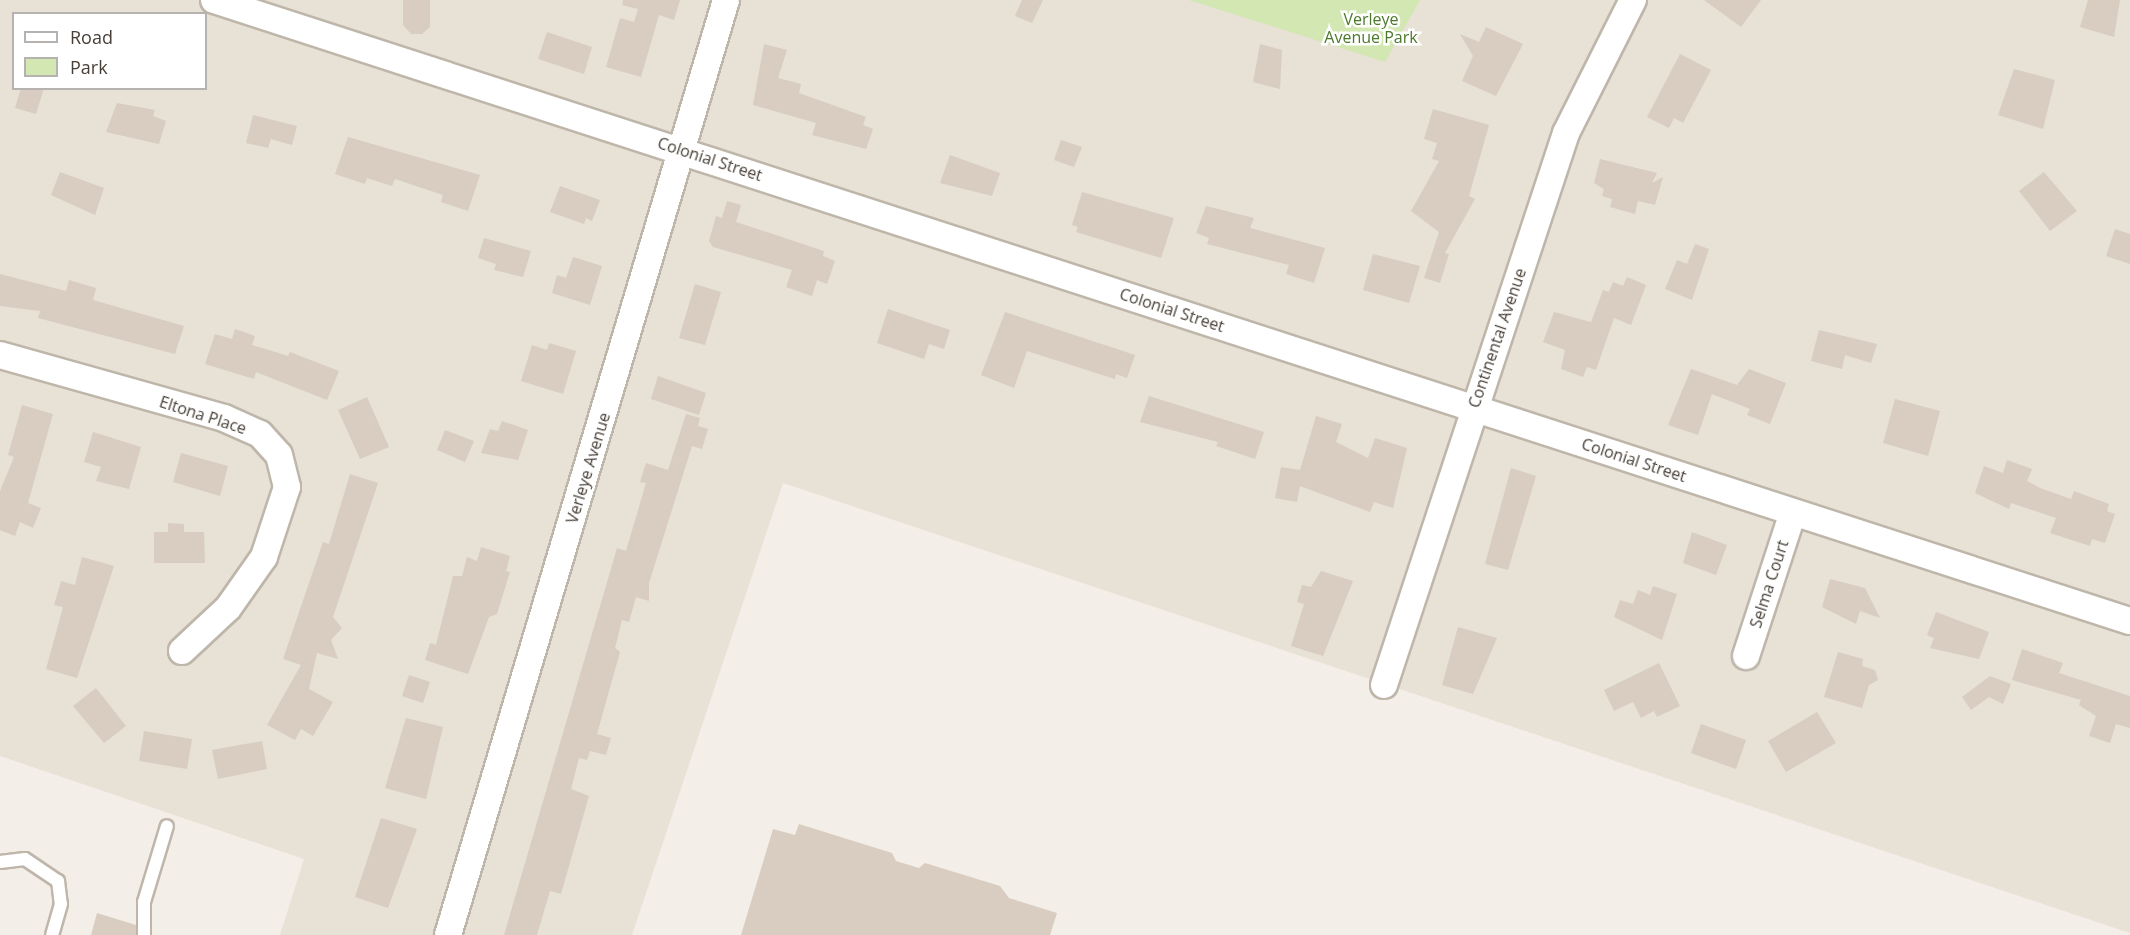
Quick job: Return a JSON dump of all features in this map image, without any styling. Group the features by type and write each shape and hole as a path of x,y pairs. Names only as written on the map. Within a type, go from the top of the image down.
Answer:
{"street":[{"name":"Colonial Street","path":"214,0 244,4 682,150 2130,621"},
{"name":"Verleye Avenue","path":"448,935 726,0"},
{"name":"Continental Avenue","path":"1383,685 1566,133 1633,0"},
{"name":"Eltona Place","path":"0,356 224,418 260,434 279,454 287,487 264,557 228,608 182,651"},
{"name":"Selma Court","path":"1746,656 1793,512"}],"lane":[{"path":"144,935 144,902 167,826"},
{"path":"0,861 25,859 58,881 61,904 52,935"}],"shaded area":[{"path":"0,0 2130,0 2130,933 783,483 632,935 280,935 304,859 0,756"}],"green space":[{"name":"Verleye Avenue Park","path":"1189,0 1420,0 1385,62"}],"building":[{"path":"403,0 430,0 430,27 422,34 411,34 403,25"},
{"path":"623,0 680,0 674,20 659,15 641,77 606,67 620,18 634,22 638,9 622,5"},
{"path":"1022,0 1043,0 1032,23 1015,16"},
{"path":"1704,0 1761,0 1741,27"},
{"path":"2088,0 2120,0 2114,37 2080,27"},
{"path":"1486,27 1523,44 1496,96 1462,81 1473,56 1460,34 1479,42"},
{"path":"547,32 592,47 584,74 538,59"},
{"path":"764,44 787,50 778,78 801,84 799,93 866,117 863,125 873,129 866,149 812,135 816,123 753,105"},
{"path":"1260,44 1282,50 1280,89 1253,82"},
{"path":"1680,54 1711,70 1683,123 1674,118 1669,128 1647,117"},
{"path":"2014,69 2055,80 2043,129 1998,115"},
{"path":"20,90 43,90 36,114 15,108"},
{"path":"117,103 155,110 153,116 166,121 159,144 106,132"},
{"path":"1433,109 1489,125 1469,196 1475,199 1445,253 1449,254 1440,283 1424,278 1439,232 1411,211 1439,161 1432,159 1437,143 1424,139"},
{"path":"253,115 297,126 292,145 271,139 268,148 246,143"},
{"path":"348,137 480,175 468,211 441,202 443,195 395,179 392,186 367,178 365,184 335,174"},
{"path":"1061,140 1082,147 1074,167 1054,160"},
{"path":"950,155 1000,173 992,196 940,183"},
{"path":"1600,159 1657,173 1652,183 1663,177 1655,205 1638,201 1635,214 1610,207 1612,199 1602,196 1604,189 1594,183"},
{"path":"60,172 104,188 95,215 51,195"},
{"path":"2044,172 2077,211 2050,231 2019,191"},
{"path":"560,186 600,200 592,221 586,218 584,224 550,212"},
{"path":"1082,192 1174,218 1161,258 1076,232 1078,227 1072,225"},
{"path":"727,201 741,205 736,222 824,251 823,256 835,261 827,284 817,280 812,296 786,287 792,270 713,247 709,241 716,216 722,218"},
{"path":"1206,206 1254,218 1250,228 1325,248 1314,283 1286,274 1289,265 1207,244 1209,238 1196,233"},
{"path":"2115,229 2130,234 2130,264 2106,256"},
{"path":"484,238 531,251 523,277 494,270 496,264 478,258"},
{"path":"1695,244 1709,249 1692,300 1665,289 1677,260 1687,264"},
{"path":"1373,254 1420,266 1409,303 1363,290"},
{"path":"573,257 602,266 590,305 552,293 557,275 566,278"},
{"path":"0,274 66,291 69,280 96,288 93,300 184,326 175,354 38,318 40,311 0,306"},
{"path":"1627,277 1646,285 1631,325 1614,318 1596,370 1587,367 1583,377 1561,369 1565,350 1543,342 1554,312 1591,322 1603,290 1609,292 1613,282 1623,286"},
{"path":"695,284 721,292 705,345 679,338"},
{"path":"888,309 950,330 944,349 929,344 924,359 877,343"},
{"path":"1005,312 1135,355 1127,378 1116,374 1115,379 1027,351 1014,388 981,375"},
{"path":"235,329 255,336 252,345 288,356 290,352 339,371 327,400 256,372 254,379 205,364 215,334 232,339"},
{"path":"1819,330 1877,344 1871,363 1845,355 1842,369 1811,361"},
{"path":"549,343 576,351 563,394 521,381 532,345 547,350"},
{"path":"1691,369 1737,385 1749,369 1786,383 1770,424 1747,415 1750,409 1712,394 1698,435 1668,425"},
{"path":"658,376 706,393 699,415 651,399"},
{"path":"1149,396 1264,432 1255,459 1216,446 1218,442 1140,422"},
{"path":"367,397 389,447 360,459 338,410"},
{"path":"1895,399 1940,411 1928,456 1883,443"},
{"path":"22,405 53,414 28,503 41,508 33,528 20,522 15,536 0,530 0,491 14,457 8,455"},
{"path":"686,414 700,418 698,426 708,429 702,449 692,446 649,583 649,601 636,597 629,622 622,620 615,648 620,652 597,734 611,738 606,755 590,751 587,760 579,758 571,789 589,796 561,894 550,891 537,935 504,935 617,548 626,551 646,483 640,482 646,463 668,470"},
{"path":"1316,416 1342,424 1336,442 1368,458 1375,438 1407,448 1393,508 1374,502 1370,512 1300,486 1297,502 1275,498 1281,467 1300,470"},
{"path":"502,421 528,430 518,460 481,453 490,429 498,431"},
{"path":"445,430 474,441 465,462 437,450"},
{"path":"93,432 141,447 129,489 96,481 101,467 84,462"},
{"path":"181,453 228,466 220,496 173,482"},
{"path":"2007,460 2032,469 2027,481 2040,488 2071,499 2074,491 2109,504 2107,511 2115,514 2105,543 2092,539 2090,546 2050,533 2056,518 2011,503 2009,509 1975,493 1984,466 2003,473"},
{"path":"1511,468 1536,476 1508,570 1485,564"},
{"path":"350,474 378,483 333,617 342,628 331,640 338,659 317,653 309,689 333,702 313,736 301,729 295,740 267,725 301,665 283,659 323,542 329,544"},
{"path":"168,523 184,524 184,532 204,532 205,563 154,563 154,532 168,532"},
{"path":"1692,532 1727,545 1716,575 1683,563"},
{"path":"481,547 510,556 506,571 510,572 497,614 489,617 468,674 425,660 430,643 436,645 453,576 462,576 467,557 477,561"},
{"path":"82,557 114,566 77,678 46,669 63,607 54,605 61,581 75,585"},
{"path":"1321,571 1353,581 1323,656 1291,646 1304,604 1297,602 1302,585 1311,587"},
{"path":"1830,579 1865,588 1880,618 1860,611 1856,624 1822,607"},
{"path":"1653,586 1677,594 1662,640 1614,617 1620,600 1633,604 1638,590 1650,595"},
{"path":"1936,612 1989,632 1979,659 1930,648 1934,638 1927,635"},
{"path":"1458,627 1497,638 1473,694 1442,685"},
{"path":"2022,649 2063,663 2059,673 2130,696 2130,728 2116,724 2110,743 2089,736 2096,716 2079,705 2081,700 2012,680"},
{"path":"1838,652 1863,659 1862,666 1875,670 1878,680 1869,685 1862,708 1824,697"},
{"path":"1659,663 1680,706 1657,717 1654,711 1641,718 1633,702 1614,711 1604,690"},
{"path":"409,675 430,682 423,703 402,696"},
{"path":"1990,676 2011,684 2003,704 1989,697 1971,710 1962,697"},
{"path":"96,688 126,726 104,743 73,706"},
{"path":"1817,712 1836,743 1786,772 1768,741"},
{"path":"406,718 443,727 426,799 385,788"},
{"path":"1701,724 1746,740 1736,769 1691,753"},
{"path":"144,731 192,739 187,769 139,761"},
{"path":"262,741 267,769 218,779 212,750"},
{"path":"381,818 417,829 388,908 355,897"},
{"path":"799,824 892,853 896,861 919,868 925,863 1000,886 1009,898 1057,913 1050,935 741,935 773,829 795,835"},
{"path":"97,913 136,925 136,935 91,935"}]}
